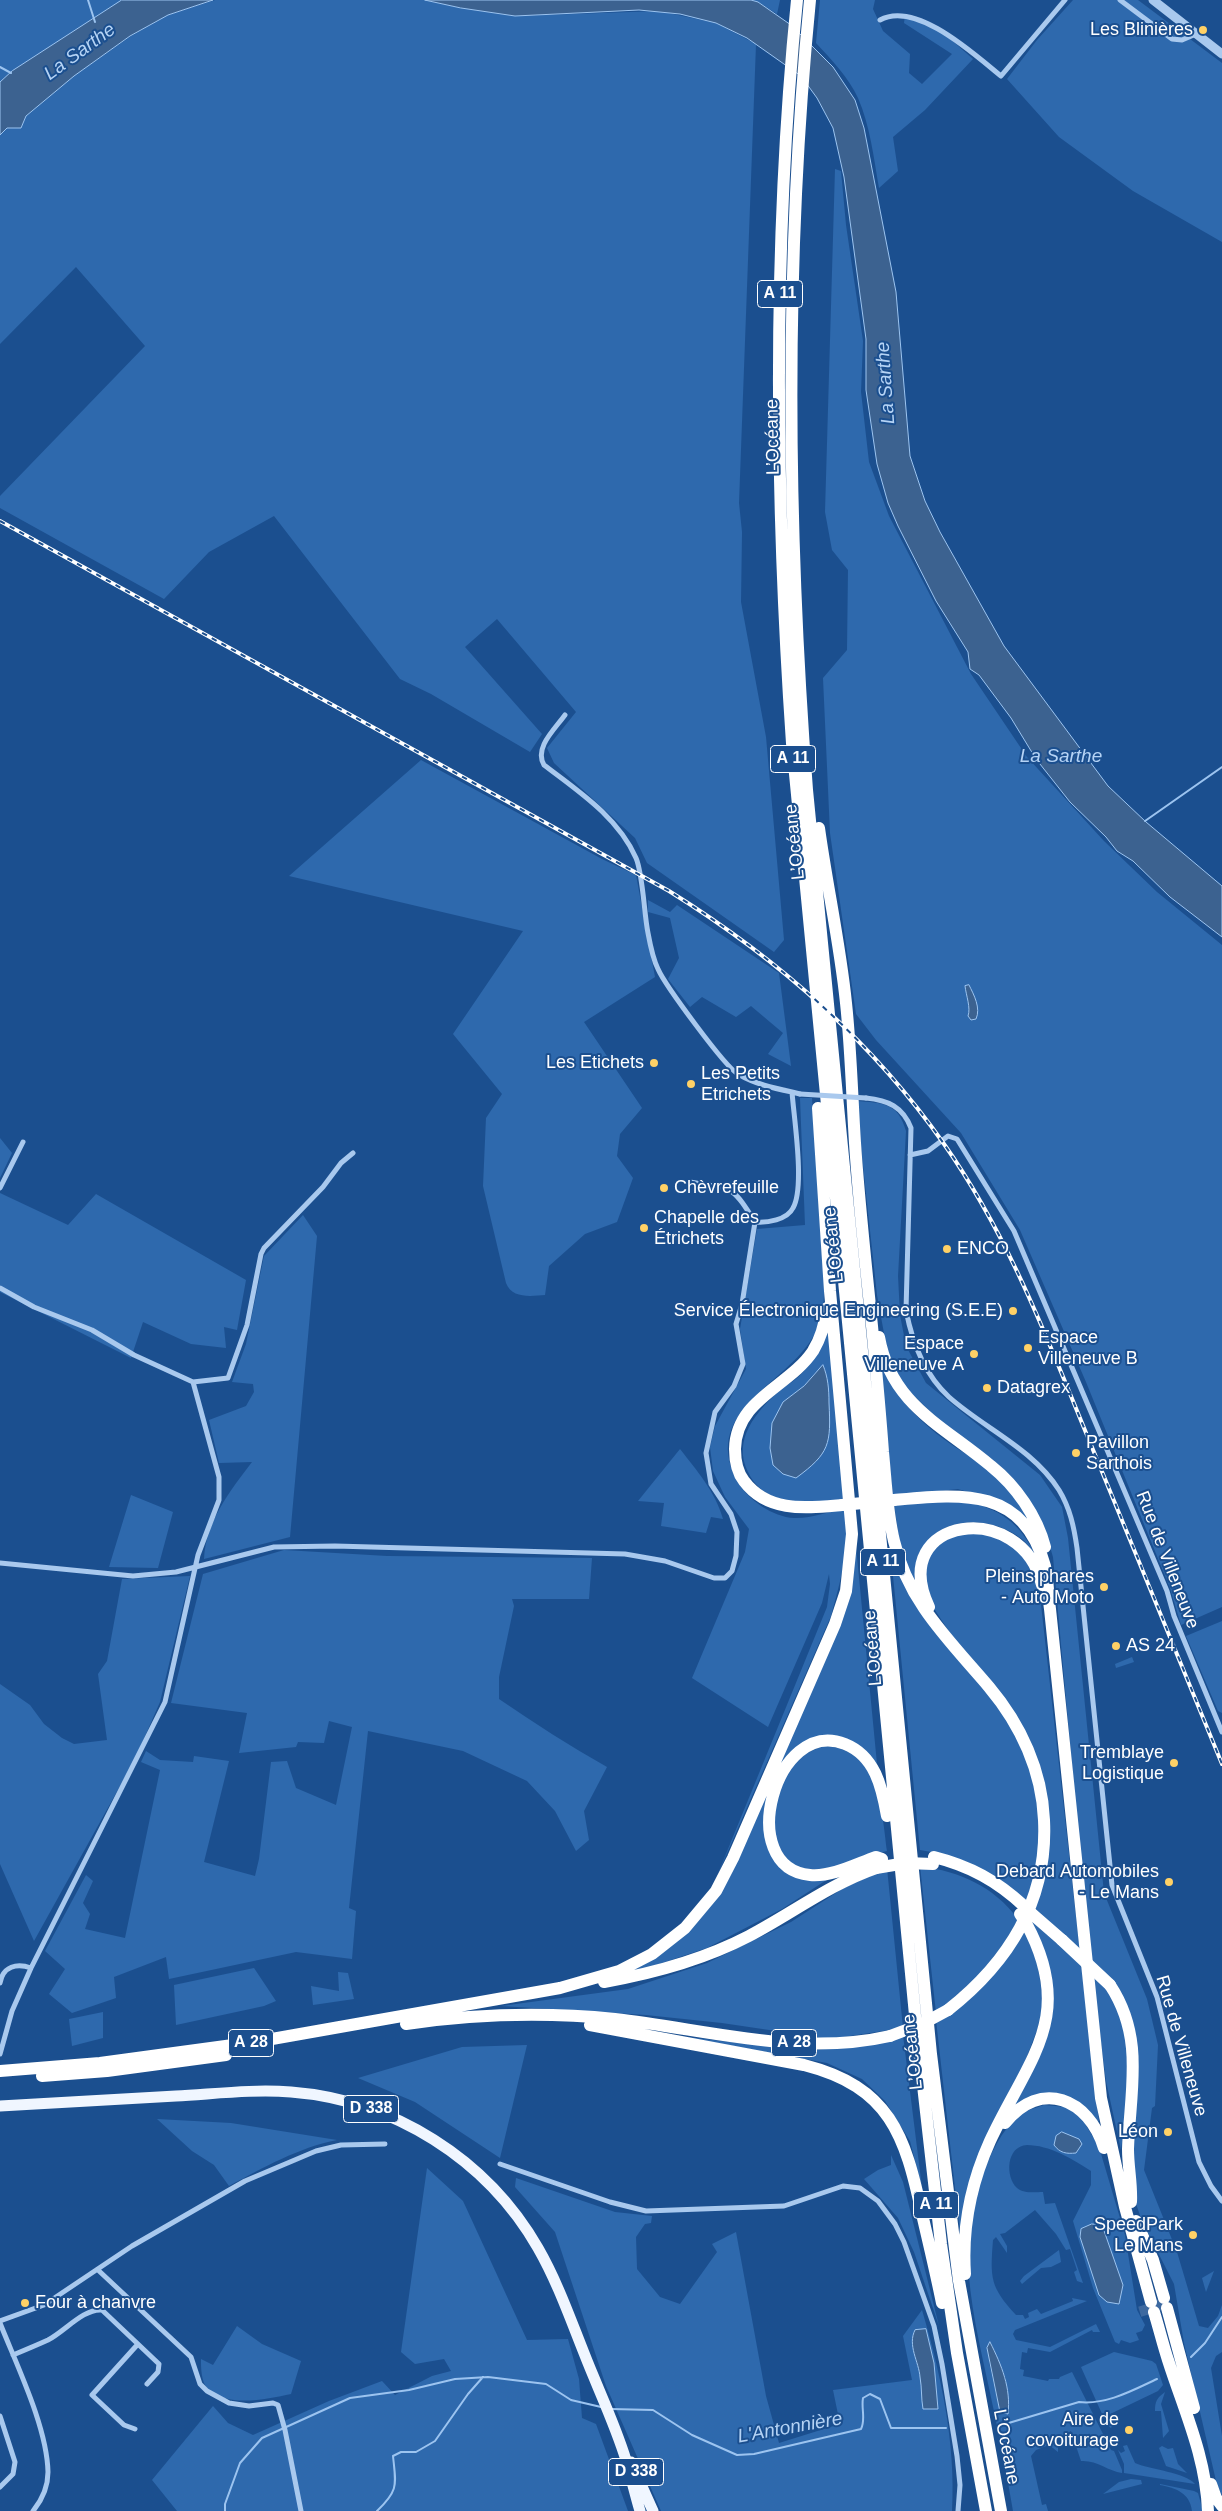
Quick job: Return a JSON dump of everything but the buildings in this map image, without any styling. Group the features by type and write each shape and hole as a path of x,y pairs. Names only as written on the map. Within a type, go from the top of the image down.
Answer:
{"highway":[{"name":"L’Océane","path":"810,0 801,111 792,296 792,486 787,552 792,743 900,1882 931,2163 957,2353 986,2511"},
{"name":"L’Océane","path":"796,5 788,100 780,279 779,489 787,552 807,790 930,2054 950,2217 968,2334 1001,2511"},
{"path":"807,790 815,804 846,1000 864,1249 894,1541 902,1569 913,1594 935,1627 952,1646"},
{"path":"560,1988 599,1978 642,1960 676,1936 706,1904 733,1858 835,1624 846,1591 852,1534 830,1291 816,1080 822,1064"},
{"path":"864,1249 868,1258 880,1344 893,1378 905,1395 930,1422 1004,1477 1025,1504 1044,1540 1052,1579 1058,1684"},
{"path":"830,1291 824,1324 812,1351 802,1364 764,1394 739,1425 735,1452 741,1477 754,1492 771,1502 798,1508 950,1495 967,1496 1001,1506 1021,1522 1035,1540 1045,1569 1094,2042 1103,2107 1128,2206 1194,2434 1204,2475 1208,2511"},
{"path":"952,1646 952,1642 930,1609 921,1589 921,1570 925,1556 932,1543 957,1529 984,1528 1002,1534 1020,1547 1032,1561 1040,1578 1058,1684"},
{"name":"A 28","path":"0,2079 107,2071 178,2062 408,2024 482,2016 554,2015 615,2019 766,2041 813,2045 860,2042 890,2036 922,2024 948,2010 976,1988 994,1968 1019,1931 1035,1894 1040,1874 1044,1836 1039,1782 1020,1733 990,1688 952,1646"},
{"path":"900,1882 892,1850 884,1796 878,1777 868,1762 857,1750 840,1742 825,1741 806,1746 787,1764 778,1782 771,1804 769,1827 777,1855 788,1867 812,1876 877,1862 906,1863 933,1861 989,1887 1062,1940 1110,1985 1127,2017 1133,2046 1128,2155 1128,2206"},
{"name":"A 28","path":"0,2071 100,2063 255,2042 560,1988 630,1978 685,1964 730,1945 877,1862"},
{"path":"968,2334 971,2322 965,2274 965,2240 971,2199 981,2164 992,2137 1034,2059 1046,2023 1048,1991 1046,1970 1025,1914"},
{"path":"482,2016 583,2024 796,2063 836,2074 864,2091 886,2112 904,2144 916,2188 949,2340 957,2353"},
{"path":"981,2164 986,2159 1003,2127 1016,2112 1028,2104 1040,2100 1063,2100 1079,2108 1095,2125 1128,2206"},
{"path":"1157,2306 1212,2488 1222,2506"}],"main road":[{"name":"D 338","path":"0,2106 280,2092 340,2100 378,2111 408,2124 437,2141 470,2165 494,2188 521,2221 555,2282 608,2416 653,2511"},
{"name":"D 338","path":"616,2434 647,2511"},
{"name":"D 338","path":"626,2460 640,2511"}],"street":[{"path":"880,20 888,15 902,13 940,26 1001,76 1065,0"},
{"path":"1120,0 1172,39 1182,40 1196,34"},
{"path":"1153,0 1222,54"},
{"name":"Rue de Villeneuve","path":"564,715 540,750 539,757 544,765 590,800 617,827 631,848 638,860 648,933 658,969 720,1056 737,1074 767,1087 800,1094 866,1098 888,1102 907,1118 910,1128 910,1155 906,1310 916,1348 933,1378 949,1397 1026,1453 1046,1472 1068,1506 1073,1524 1112,1885 1133,1944 1157,1997 1199,2162 1211,2186 1222,2201"},
{"path":"755,1222 766,1223 781,1218 793,1210 799,1193 792,1092"},
{"name":"Rue de Villeneuve","path":"910,1155 928,1151 948,1136 956,1139 1014,1231 1167,1591 1174,1616 1222,1732"},
{"path":"0,1188 23,1142"},
{"path":"0,1288 34,1307 92,1330 134,1355 193,1382 228,1378 247,1325 261,1254 264,1248 323,1187 352,1153"},
{"path":"0,1563 133,1576 176,1572 274,1547 336,1546 624,1554 665,1560 714,1578 726,1578 732,1571 736,1556 738,1532 731,1514 711,1484 706,1453 710,1426 715,1412 734,1386 743,1364 736,1324 742,1304 755,1222 742,1201 727,1187 690,1182"},
{"path":"0,2054 12,2012 31,1968 159,1718 170,1685 196,1567 220,1490 219,1477 193,1382"},
{"path":"0,1982 6,1969 14,1965 20,1964 31,1968"},
{"path":"34,2511 45,2489 48,2473 40,2432 0,2322 44,2305 132,2246 245,2181 316,2151 342,2145 385,2144"},
{"path":"500,2164 610,2202 646,2211 784,2206 844,2186 860,2188 878,2201 898,2230 934,2326 957,2456 960,2485 958,2511"},
{"path":"98,2270 191,2357 200,2384 207,2391 229,2403 249,2406 273,2403 278,2405 285,2430 301,2511"},
{"path":"13,2355 50,2339 96,2310 102,2310 159,2364 158,2372 147,2384"},
{"path":"135,2429 124,2425 92,2395 138,2344"},
{"path":"0,2416 15,2462 13,2474 0,2487"}],"shaded area":[{"path":"0,0 122,0 12,71 0,82"},
{"path":"215,0 425,0 461,8 515,16 659,11 716,23 756,44 739,503 742,532 741,602 766,737 784,940 774,952 647,863 635,838 554,763 547,748 576,712 497,619 465,647 542,734 530,752 431,694 400,679 274,516 209,552 164,599 0,508 0,496 145,346 76,267 0,344 0,135 7,128 21,128 26,116 74,76 131,36 168,15"},
{"path":"751,0 780,0 777,14 758,2"},
{"path":"820,0 875,0 873,9 883,31 910,54 909,73 922,84 952,54 904,23 905,15 939,29 973,59 925,110 893,137 898,171 879,188 869,131 858,98 845,76 816,43"},
{"path":"1073,0 1138,0 1222,63 1222,242 1133,191 1059,137 1007,79 1037,40"},
{"path":"835,169 841,171 846,225 863,341 861,392 869,462 889,516 971,674 1027,757 1104,841 1157,892 1222,945 1222,1607 1181,1625 1170,1588 1086,1382 1020,1230 961,1133 876,1040 856,1014 830,833 823,678 847,650 848,570 832,550 825,512"},
{"path":"421,760 602,859 636,875 655,977 584,1022 642,1108 620,1134 617,1156 633,1178 617,1222 585,1234 549,1266 545,1295 528,1296 517,1294 506,1283 483,1186 486,1118 502,1094 453,1034 523,931 289,876"},
{"path":"648,900 670,912 677,905 779,973 791,1066 768,1054 783,1033 751,1006 736,1017 702,997 690,1007 668,979 679,958 670,918 648,912"},
{"path":"800,1098 812,1098 824,1280 824,1301 820,1321 810,1342 794,1361 756,1395 741,1413 730,1433 728,1455 742,1489 770,1511 786,1517 800,1518 846,1509 846,1550 831,1616 717,1876 827,1607 830,1584 829,1574 822,1603 768,1727 692,1678 745,1552 749,1529 725,1497 713,1471 710,1447 715,1426 746,1369 740,1329 757,1229 805,1225"},
{"path":"856,1101 874,1102 894,1109 903,1121 906,1131 898,1276 900,1315 906,1346 926,1383 1040,1475 1062,1507 1068,1538 1104,1893 1147,1999 1158,2045 1155,2106 1152,2108 1144,2170 1177,2252 1199,2326 1208,2328 1218,2316 1222,2305 1222,2352 1216,2356 1211,2368 1222,2436 1222,2495 1217,2485 1184,2343 1174,2284 1142,2221 1134,2198 1131,2175 1135,2035 1090,1961 1053,1557 1048,1540 1036,1514 902,1384 888,1355 877,1295"},
{"path":"0,1138 12,1153 0,1178"},
{"path":"0,1193 68,1225 96,1194 246,1280 237,1330 224,1327 226,1348 191,1344 143,1322 131,1358 0,1292"},
{"path":"303,1215 317,1236 290,1537 204,1559 209,1532 214,1519 228,1495 252,1462 219,1463 209,1420 246,1406 254,1392 253,1384 232,1382 246,1344 264,1256"},
{"path":"830,1330 847,1500 805,1502 778,1498 766,1493 756,1484 748,1472 743,1449 745,1438 749,1427 762,1408 779,1391 801,1375","holes":["817,1370 770,1448 783,1402 804,1386"]},
{"path":"878,1355 899,1396 930,1429 982,1464 1005,1484 1017,1500 1037,1535 1006,1504 958,1489 893,1496"},
{"path":"680,1449 699,1473 720,1509 723,1519 711,1517 706,1533 661,1526 664,1503 638,1501"},
{"path":"131,1495 173,1512 158,1568 109,1567"},
{"path":"963,1501 987,1508 1007,1519 1023,1535 1036,1557 1019,1537 994,1525 966,1523 952,1525 929,1539 921,1551 919,1560 919,1597 900,1546 894,1504"},
{"path":"983,1531 1021,1552 1039,1587 1080,1952 1033,1909 1043,1875 1036,1764 931,1604 924,1572 932,1551 952,1534"},
{"path":"889,1535 894,1560 960,1658 1020,1735 1039,1798 1040,1859 1026,1903 978,1867 951,1857 920,1850"},
{"path":"855,1536 877,1764 820,1736 798,1746 782,1766 768,1845 777,1864 788,1874 806,1880 828,1879 782,1909 707,1948 623,1976 699,1920 837,1630"},
{"path":"284,1550 387,1556 592,1558 589,1599 512,1599 514,1606 499,1677 499,1699 607,1767 584,1811 589,1840 576,1851 555,1811 527,1781 463,1751 368,1731 349,1908 356,1911 352,1959 296,1952 169,1979 166,1957 114,1977 116,1998 72,2013 49,1994 65,1969 45,1951 86,1875 93,1881 83,1903 90,1914 85,1929 125,1938 160,1770 141,1762 146,1751 160,1760 193,1762 194,1756 229,1761 204,1862 255,1876 259,1859 271,1762 287,1761 296,1788 336,1805 352,1727 329,1721 324,1743 298,1742 296,1747 239,1753 247,1713 171,1703 203,1574"},
{"path":"190,1576 160,1702 135,1759 34,1941 0,1864 0,1684 30,1705 44,1724 62,1738 74,1744 107,1740 98,1674 107,1661 122,1579"},
{"path":"1222,1621 1222,1713 1218,1711 1186,1636"},
{"path":"1132,1657 1134,1662 1116,1668 1115,1664"},
{"path":"823,1746 841,1749 856,1757 866,1769 874,1783 879,1800 887,1851 840,1866 805,1869 792,1866 780,1850 774,1833 775,1814 782,1783 789,1769 804,1755"},
{"path":"920,1866 949,1872 975,1882 998,1898 1018,1919 1003,1945 977,1977 936,2013"},
{"path":"887,1868 903,2028 830,2039 722,2023 646,2015 501,2006 628,1989 707,1963 791,1922 842,1889"},
{"path":"1030,1915 1081,1961 1099,2122 1083,2107 1052,2096 1008,2115 1048,2032"},
{"path":"1024,1928 1037,1952 1045,2009 960,2232 936,2020"},
{"path":"254,1968 276,2001 264,2006 176,2025 174,1985"},
{"path":"338,1972 348,1973 354,1999 313,2005 311,1986 339,1991"},
{"path":"1092,1973 1109,1989 1127,2026 1128,2096 1121,2150 1106,2081"},
{"path":"103,2012 103,2038 72,2046 69,2019"},
{"path":"903,2035 922,2188 910,2141 885,2101 862,2079 827,2063 678,2036 809,2051 883,2042"},
{"path":"527,2045 500,2158 415,2102 358,2078 462,2047"},
{"path":"1044,2105 1066,2107 1081,2117 1099,2147 1125,2235 1137,2310 1145,2325 1142,2331 1136,2333 1139,2340 1130,2343 1121,2340 1119,2344 1115,2342 1093,2288 1073,2221 1091,2185 1091,2171 1069,2158 1044,2147 1027,2145 1020,2147 1011,2156 1009,2170 1013,2183 1023,2191 1043,2192 1045,2204 1055,2203 1083,2283 1077,2281 1074,2272 1077,2270 1070,2249 1066,2250 1056,2234 1035,2210 1005,2233 1000,2234 1007,2246 1007,2253 996,2237 993,2240 992,2273 997,2289 1016,2315 1023,2315 1025,2319 1029,2317 1028,2313 1037,2309 1041,2314 1073,2301 1072,2298 1087,2301 1015,2330 1013,2334 1016,2340 1050,2347 1096,2324 1100,2332 1093,2332 1092,2330 1050,2352 1028,2348 1027,2353 1022,2352 1020,2369 1024,2370 1023,2376 1048,2381 1049,2379 1059,2379 1072,2372 1111,2450 1114,2451 1122,2473 1092,2462 1081,2461 1071,2431 1058,2438 1058,2452 1049,2445 1036,2450 1031,2456 1042,2505 1046,2504 1048,2511 1013,2511 973,2307 968,2258 969,2240 975,2201 988,2162 997,2144 1007,2128 1019,2115 1027,2110","holes":["991,2343 1006,2379 1000,2412 989,2362"]},
{"path":"157,2119 231,2123 337,2140 295,2153 229,2186 214,2165 192,2151"},
{"path":"891,2155 903,2182 939,2326 914,2252 898,2218 864,2179 878,2170 891,2165"},
{"path":"427,2168 463,2201 527,2340 568,2339 579,2379 582,2418 596,2424 628,2511 177,2511 152,2480 213,2406 228,2423 253,2435 329,2401 382,2381 395,2395 432,2376 451,2371 444,2359 415,2364 401,2352"},
{"path":"516,2178 615,2212 652,2216 651,2223 645,2224 636,2237 637,2269 660,2297 680,2304 717,2252 712,2244 736,2232 766,2396 779,2443 840,2424 833,2390 912,2380 903,2336 922,2310 946,2409 952,2460 952,2511 661,2511 606,2386 555,2232 515,2187","holes":["926,2329 934,2363 938,2409 921,2394"]},
{"path":"1059,2250 1061,2262 1051,2267 1041,2268 1022,2284 1020,2281 1024,2276"},
{"path":"1214,2271 1206,2292 1202,2278"},
{"path":"237,2326 262,2344 301,2361 291,2394 259,2400 237,2400 216,2395 208,2389 201,2371 201,2359 213,2365"},
{"path":"1114,2352 1152,2361 1156,2364 1163,2385 1158,2391 1108,2415 1110,2422 1114,2421 1111,2428 1107,2425 1081,2367"},
{"path":"1165,2392 1161,2404 1169,2431 1163,2438 1161,2411 1155,2411 1155,2408 1157,2400"},
{"path":"1127,2445 1135,2463 1184,2477 1195,2484 1124,2473 1124,2464 1118,2450 1121,2453 1125,2451 1123,2446"},
{"path":"1162,2446 1168,2449 1173,2448 1178,2464 1187,2473 1166,2466 1159,2448"},
{"path":"1131,2479 1141,2480 1142,2484 1103,2494 1119,2482"},
{"path":"1160,2484 1198,2493 1203,2511 1192,2511 1191,2505 1181,2492"}],"water":[{"name":"La Sarthe","path":"122,0 213,0 168,15 130,36 74,76 26,116 21,128 7,128 0,135 0,82 12,71"},
{"name":"La Sarthe","path":"425,0 751,0 758,2 791,25 833,67 855,100 864,128 896,292 910,456 925,501 940,532 1004,646 1108,786 1146,822 1222,886 1222,937 1170,897 1133,861 1117,851 1106,837 1070,802 1036,759 1011,718 979,675 970,669 968,652 936,601 898,526 888,503 877,464 866,390 866,339 844,177 833,128 817,98 801,76 747,38 716,23 680,14 639,10 515,16 461,8"},
{"path":"969,985 978,1010 976,1019 971,1020 968,1016 969,1005 965,986"},
{"path":"823,1365 828,1388 830,1417 828,1438 822,1454 816,1462 796,1478 783,1474 773,1465 770,1448 772,1423 783,1402 804,1386"},
{"path":"1062,2132 1079,2139 1082,2144 1076,2153 1064,2152 1054,2145 1056,2136"},
{"path":"1092,2224 1102,2225 1123,2285 1119,2304 1107,2302 1099,2295 1080,2237 1081,2229"},
{"path":"926,2329 934,2363 938,2409 923,2409 919,2371 912,2342 915,2330"},
{"path":"990,2342 1005,2377 1009,2404 1008,2414 1000,2412 987,2348"}],"waterway":[{"path":"88,0 95,22"},
{"path":"0,67 11,73"},
{"path":"1145,821 1222,767"},
{"name":"L'Antonnière","path":"1191,2357 1205,2343 1222,2317"},
{"name":"L'Antonnière","path":"377,2511 393,2492 395,2481 393,2456 401,2452 416,2452 435,2441 468,2394 483,2377"},
{"name":"L'Antonnière","path":"225,2511 225,2504 240,2463 262,2438 350,2398 409,2390 455,2379 488,2377 546,2384 571,2400 601,2407"},
{"name":"L'Antonnière","path":"1002,2425 1079,2402 1110,2399 1157,2379"},
{"name":"L'Antonnière","path":"611,2409 653,2410 692,2435 737,2455 754,2454 861,2429 863,2398 870,2394 880,2399 891,2428 946,2428"}],"tunnel":[{"path":"1156,2300 1159,2311"},
{"path":"1144,2305 1147,2315"}],"railway":[{"path":"0,521 669,891 747,944 784,973 853,1036 916,1106 944,1144 988,1214 1007,1251 1058,1364 1222,1764"}],"place":[{"name":"Les Blinières","path":"1203,30"},
{"name":"Les Etichets","path":"654,1063"},
{"name":"Les Petits Etrichets","path":"691,1084"},
{"name":"Chèvrefeuille","path":"664,1188"},
{"name":"Chapelle des Étrichets","path":"644,1228"},
{"name":"ENCO","path":"947,1249"},
{"name":"Service Électronique Engineering (S.E.E)","path":"1013,1311"},
{"name":"Espace Villeneuve B","path":"1028,1348"},
{"name":"Espace Villeneuve A","path":"974,1354"},
{"name":"Datagrex","path":"987,1388"},
{"name":"Pavillon Sarthois","path":"1076,1453"},
{"name":"Pleins phares - Auto Moto","path":"1104,1587"},
{"name":"AS 24","path":"1116,1646"},
{"name":"Tremblaye Logistique","path":"1174,1763"},
{"name":"Debard Automobiles - Le Mans","path":"1169,1882"},
{"name":"Léon","path":"1168,2132"},
{"name":"SpeedPark Le Mans","path":"1193,2235"},
{"name":"Four à chanvre","path":"25,2303"},
{"name":"Aire de covoiturage","path":"1129,2430"}]}
